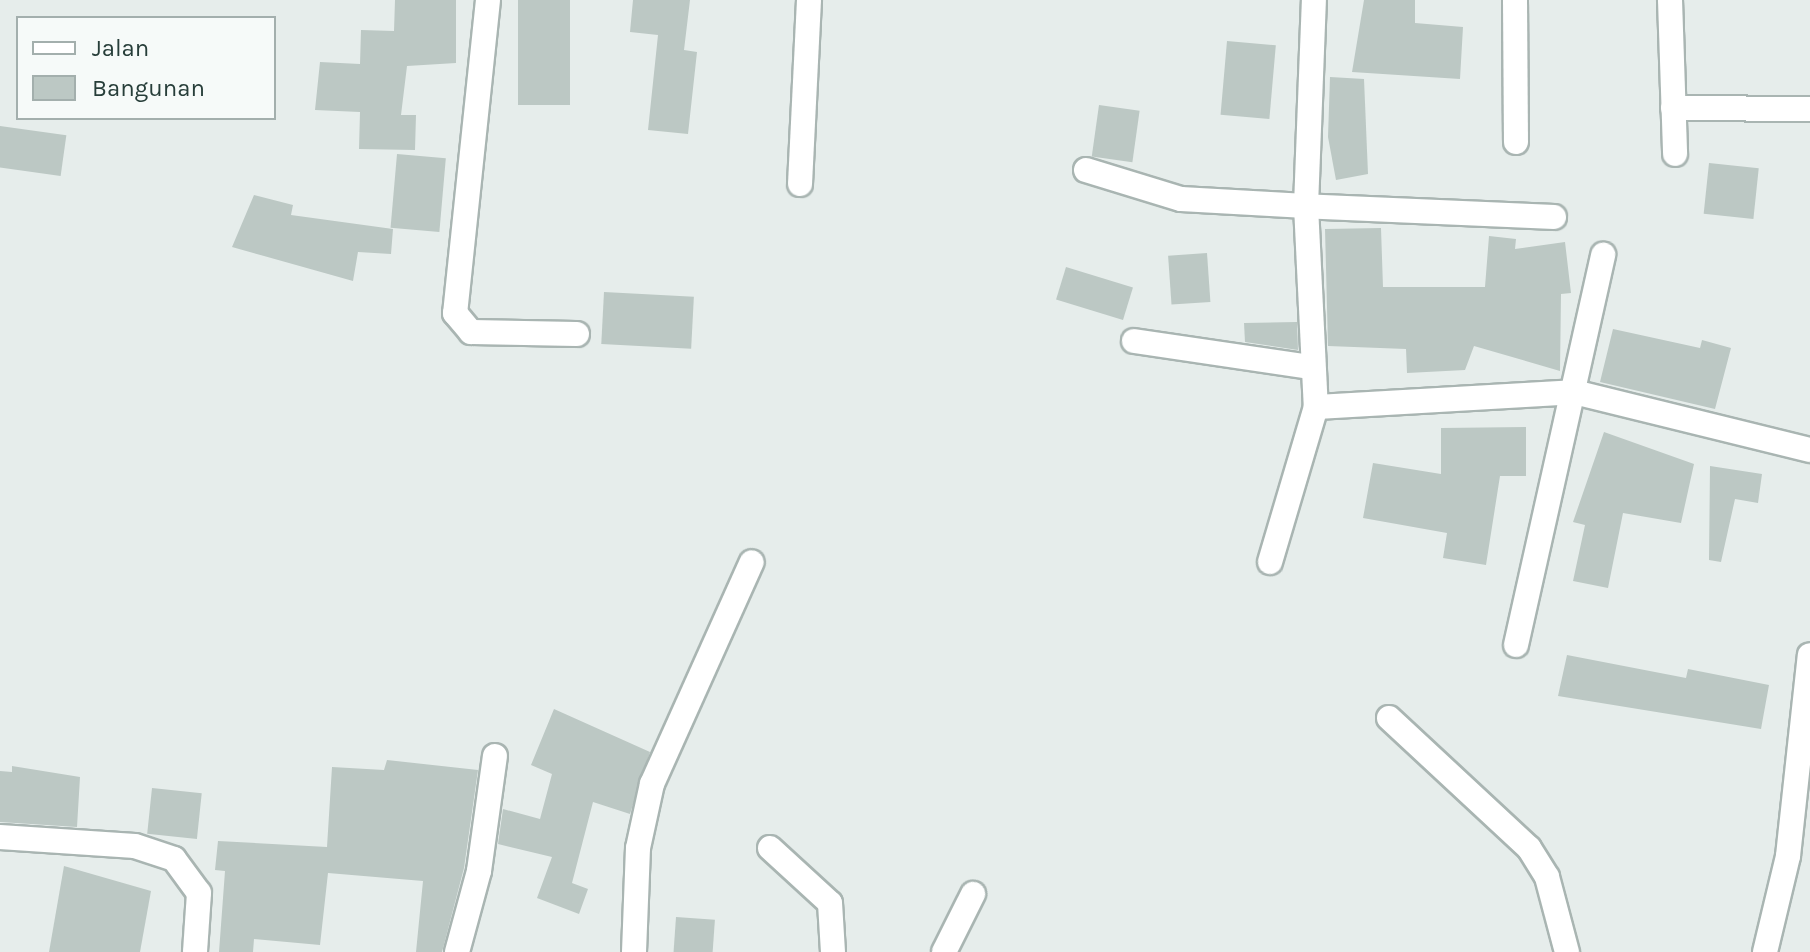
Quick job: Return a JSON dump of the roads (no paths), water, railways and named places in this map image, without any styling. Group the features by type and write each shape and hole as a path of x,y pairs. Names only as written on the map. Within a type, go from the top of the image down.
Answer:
{"street":[{"path":"488,0 455,313 471,332 577,334"},
{"path":"800,184 809,0"},
{"path":"1270,562 1316,407 1311,367 1306,206 1314,0"},
{"path":"1515,0 1516,142"},
{"path":"1670,0 1675,154"},
{"path":"1673,108 1810,109"},
{"path":"1086,170 1181,199 1554,217"},
{"path":"1516,645 1603,255"},
{"path":"1134,341 1311,367"},
{"path":"1316,407 1574,392 1810,450"},
{"path":"634,952 638,848 652,784 752,562"},
{"path":"1765,952 1788,856 1810,655"},
{"path":"1389,718 1529,848 1547,877 1567,952"},
{"path":"457,952 479,871 495,756"},
{"path":"0,837 124,845 174,859 199,893 195,952"},
{"path":"770,848 830,903 833,952"},
{"path":"944,952 973,894"}]}
